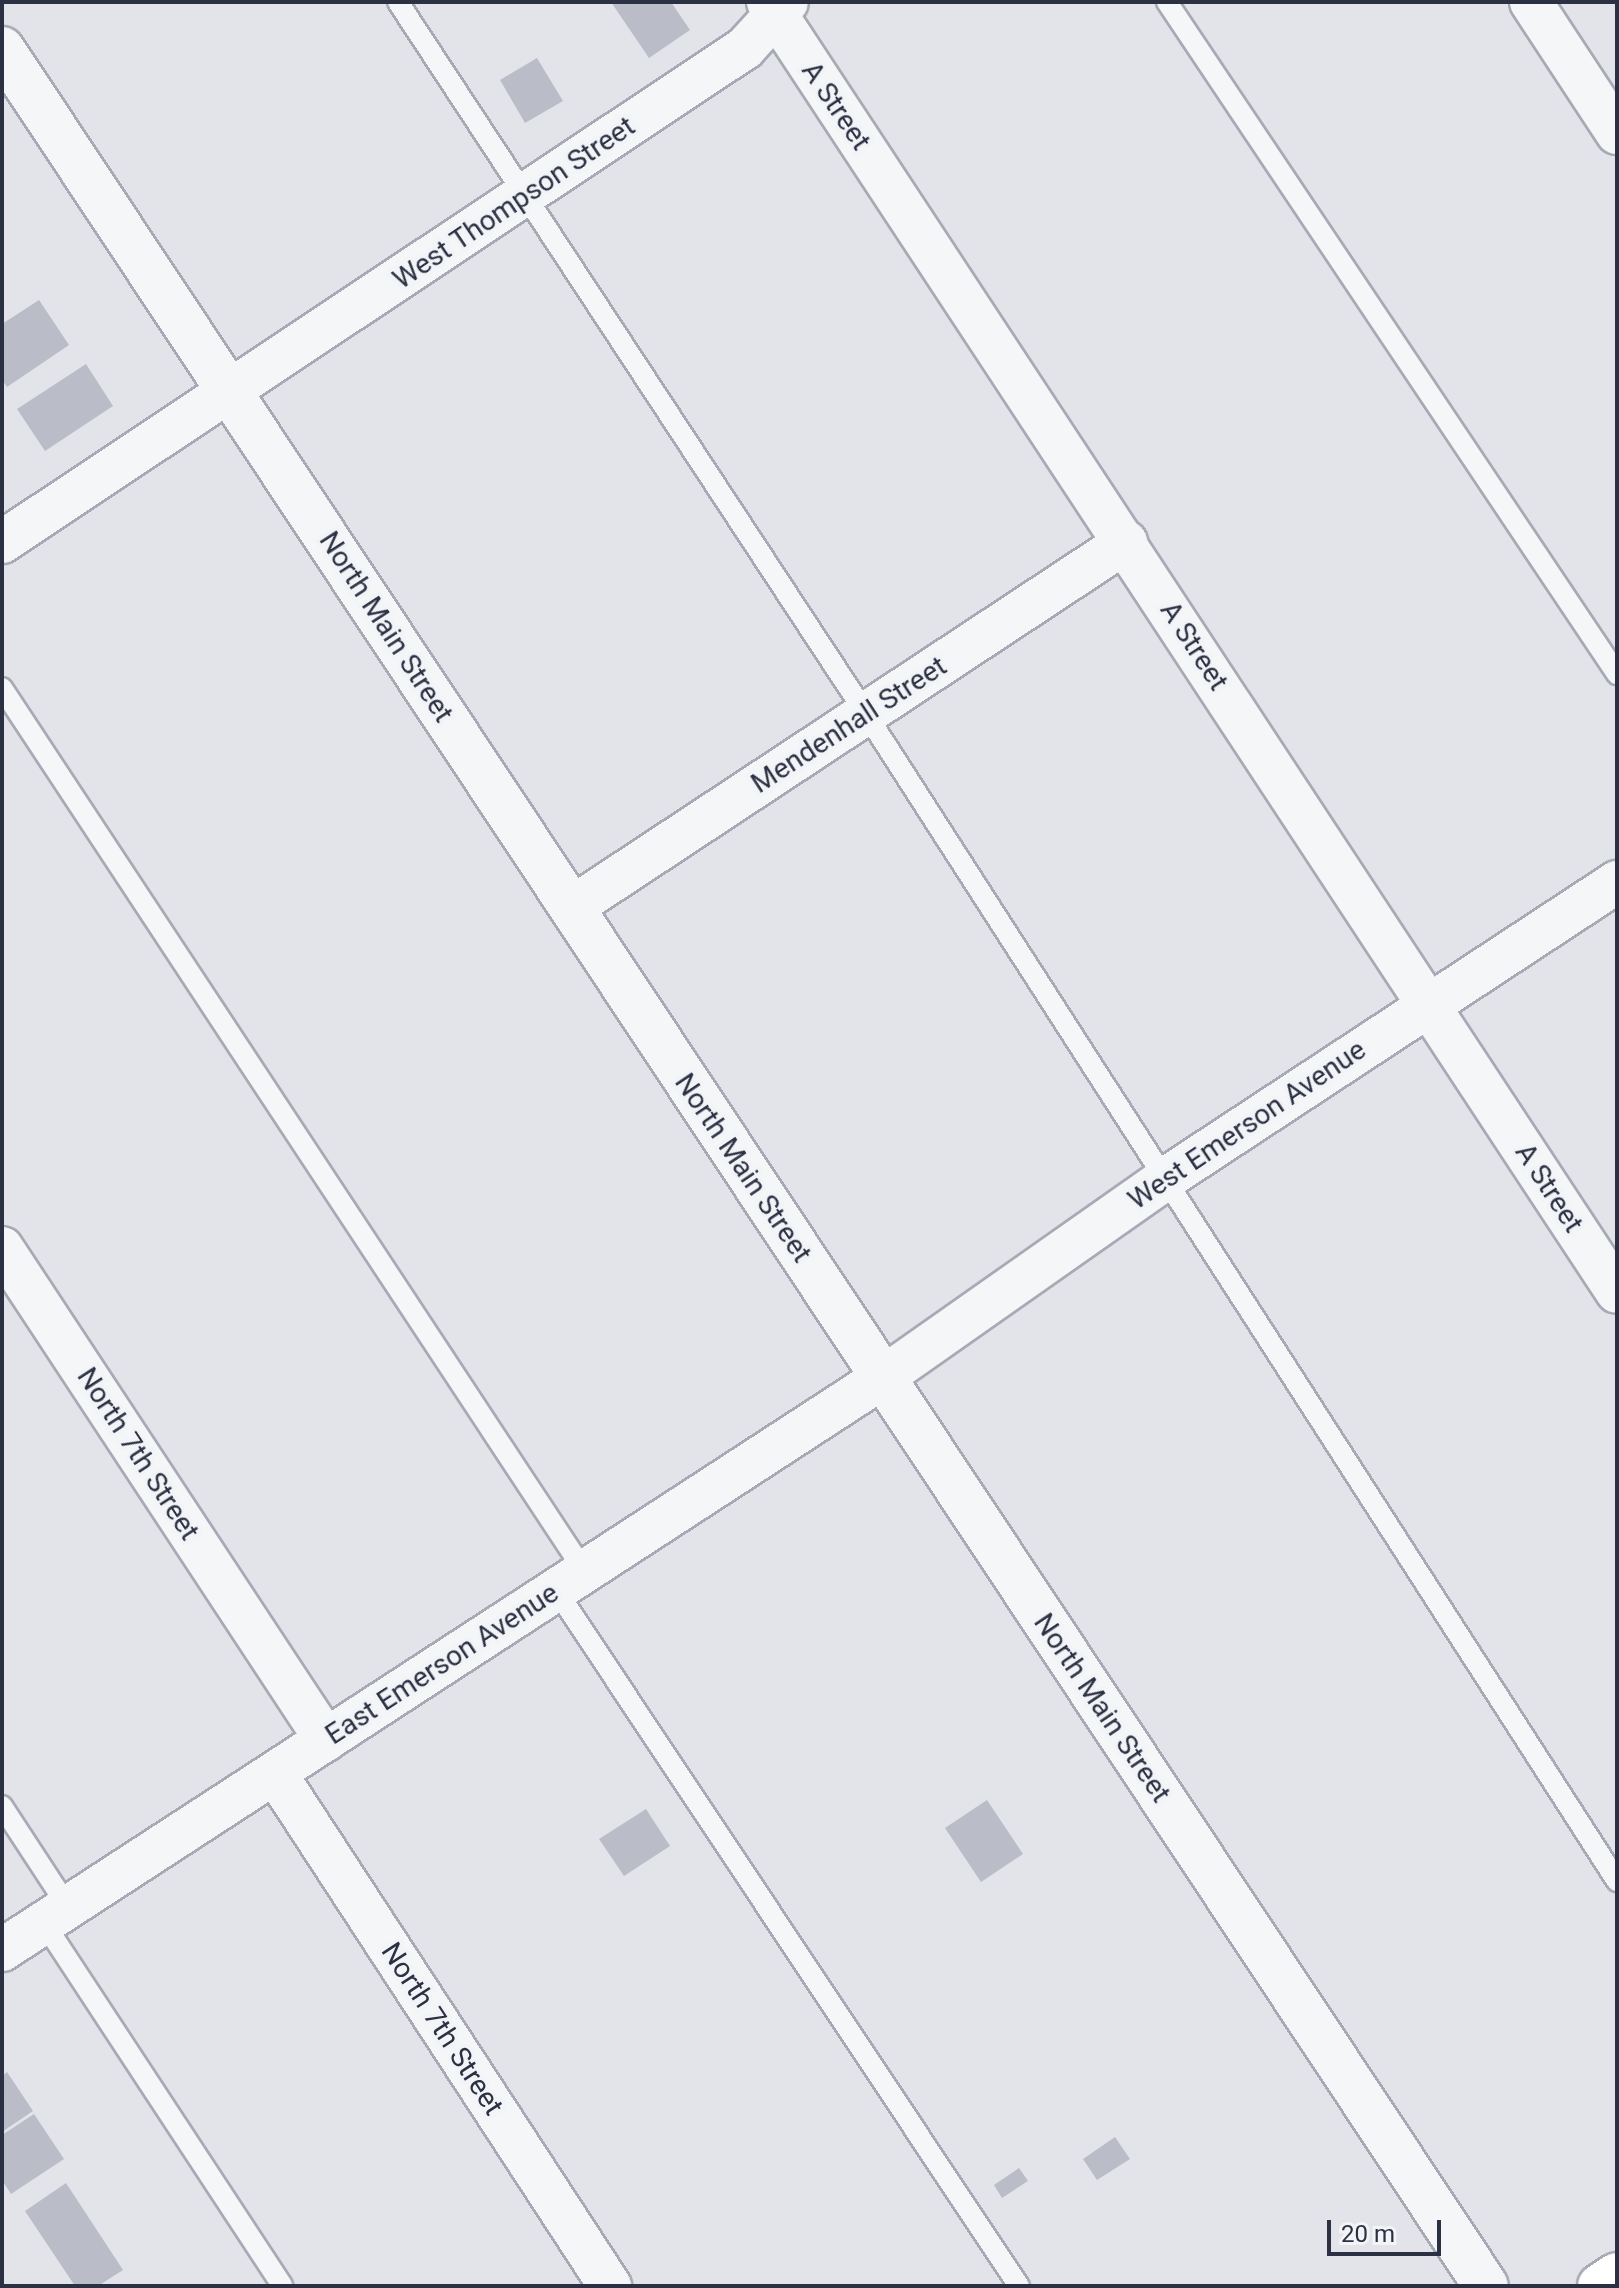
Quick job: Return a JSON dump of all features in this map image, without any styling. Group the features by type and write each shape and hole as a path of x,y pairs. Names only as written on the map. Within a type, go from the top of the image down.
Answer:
{"main road":[{"path":"1600,2286 1617,2275"}],"street":[{"path":"1531,2 1617,133"},
{"name":"West Thompson Street","path":"2,542 745,48 777,6"},
{"name":"A Street","path":"777,6 1617,1292"},
{"name":"North Main Street","path":"2,49 1486,2286"},
{"name":"Mendenhall Street","path":"571,908 1126,542"},
{"name":"West Emerson Avenue","path":"882,1378 1165,1179 1617,882"},
{"name":"North 7th Street","path":"2,1248 326,1740"},
{"name":"East Emerson Avenue","path":"2,1950 882,1378"},
{"name":"North 7th Street","path":"275,1773 610,2286"}],"lane":[{"path":"398,2 866,714 1617,1881"},
{"path":"1167,2 1617,674"},
{"path":"2,688 1019,2286"},
{"path":"2,1806 56,1915 282,2286"}],"building":[{"path":"611,2 671,2 690,30 649,58"},
{"path":"537,58 563,101 525,123 500,80"},
{"path":"39,300 69,345 7,387 2,380 2,324"},
{"path":"86,364 113,406 45,451 17,409"},
{"path":"987,1800 1023,1854 981,1882 945,1828"},
{"path":"646,1809 670,1846 624,1876 599,1839"},
{"path":"7,2072 33,2111 2,2132 2,2076"},
{"path":"34,2114 64,2159 11,2194 2,2180 2,2135"},
{"path":"1115,2137 1130,2159 1097,2180 1083,2159"},
{"path":"1019,2168 1028,2181 1002,2198 994,2185"},
{"path":"66,2183 123,2270 98,2286 75,2286 25,2211"}]}
